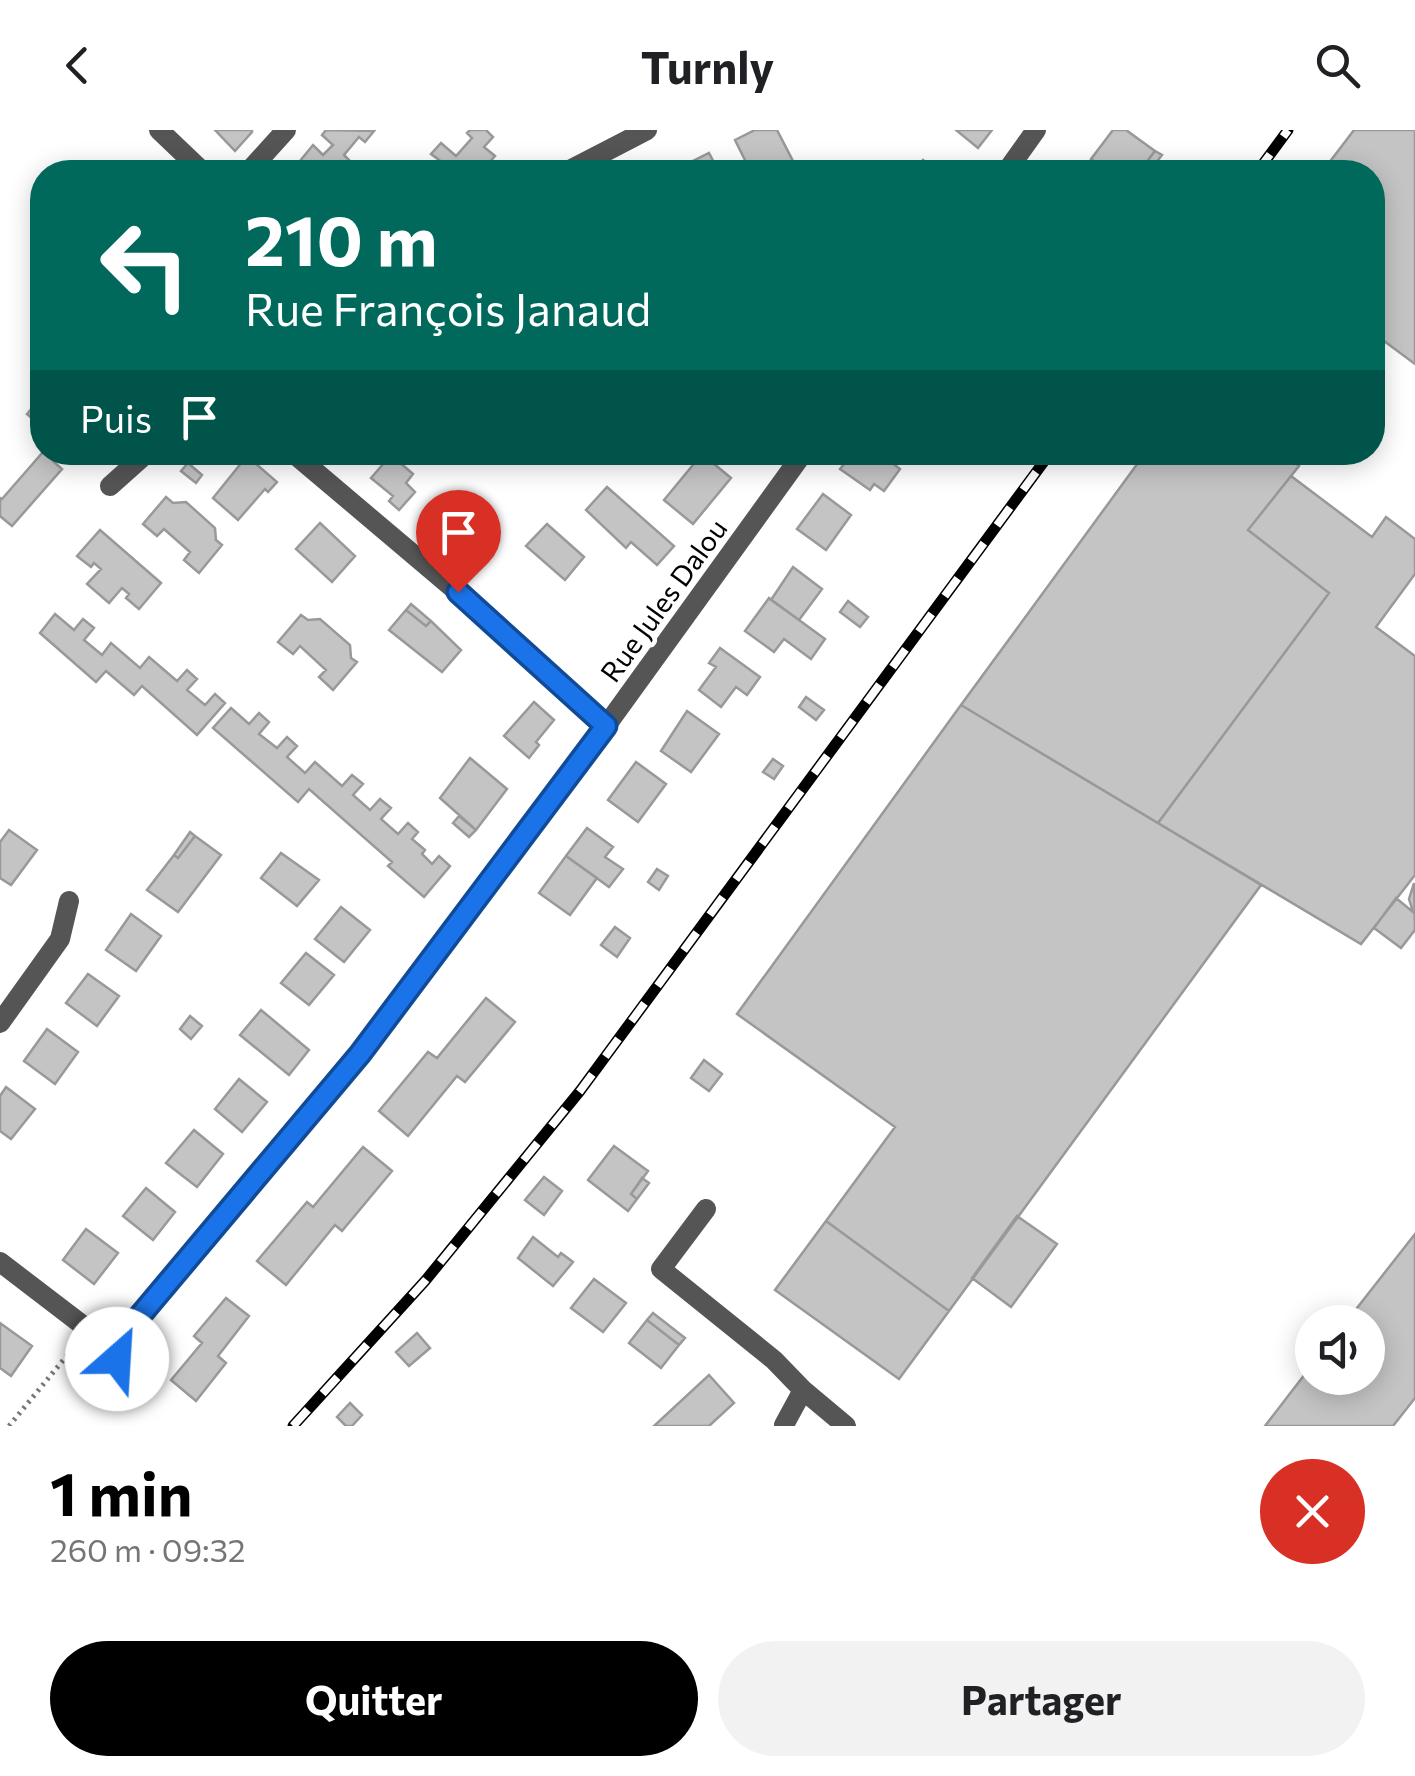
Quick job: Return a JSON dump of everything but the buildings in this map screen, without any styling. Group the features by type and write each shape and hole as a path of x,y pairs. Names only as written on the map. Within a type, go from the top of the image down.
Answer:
{"street":[{"path":"158,130 189,160"},
{"path":"259,160 286,130"},
{"path":"1015,160 1036,130"},
{"path":"588,160 641,131"},
{"path":"110,486 133,465"},
{"path":"307,465 486,616 606,726"},
{"name":"Rue Jules Dalou","path":"89,1330 115,1348 360,1054 606,726 795,465"},
{"path":"0,1023 60,939 69,900"},
{"path":"706,1209 660,1269 774,1360 846,1426"},
{"path":"0,1262 89,1330"},
{"path":"784,1426 803,1390"}],"path":[{"path":"10,1426 89,1330"}],"railway":[{"path":"1266,160 1288,130"},
{"path":"293,1426 425,1281 580,1091 1041,465"}],"route":[{"path":"117,1359 113,1338 128,1330 360,1054 606,726 458,592"}]}
